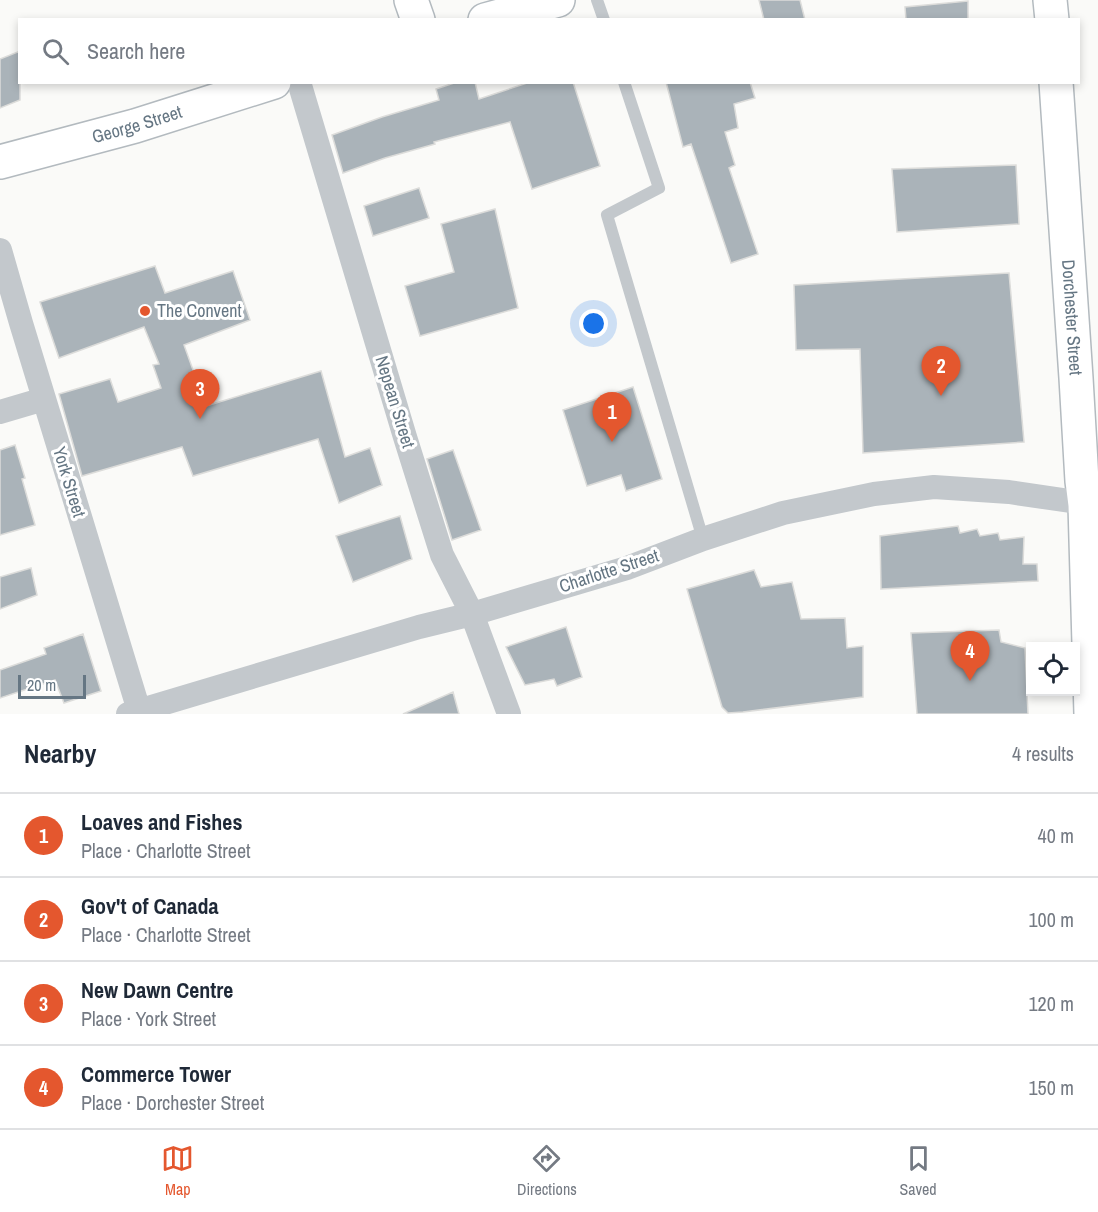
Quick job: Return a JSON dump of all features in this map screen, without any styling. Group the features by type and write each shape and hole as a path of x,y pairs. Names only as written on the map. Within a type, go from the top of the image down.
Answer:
{"street":[{"path":"411,0 417,18"},
{"path":"492,18 558,0"},
{"path":"1050,0 1052,18"},
{"name":"George Street","path":"0,162 135,126 268,84"},
{"name":"Nepean Street","path":"300,84 442,555 472,614 509,714"},
{"name":"Dorchester Street","path":"1056,84 1082,481 1092,506 1087,551 1091,714"},
{"name":"York Street","path":"0,250 136,713"},
{"path":"0,412 44,399"},
{"name":"Charlotte Street","path":"136,713 419,627 472,614 627,568 783,513 874,494 934,486 1009,492 1092,506"}],"lane":[{"path":"597,0 602,18"},
{"path":"625,84 659,188 607,215 704,539"}],"building":[{"path":"759,0 800,0 804,18 764,18"},
{"path":"968,1 968,18 906,18 905,7"},
{"path":"18,52 20,100 0,108 0,59"},
{"path":"451,84 475,84 479,99 524,84 574,84 600,166 532,189 510,122 434,142 435,144 343,173 332,135 439,100 436,89"},
{"path":"667,84 751,84 755,98 734,104 738,128 725,132 735,165 729,168 758,254 731,263 691,144 683,147"},
{"path":"1016,165 1019,224 897,232 892,169"},
{"path":"419,188 429,218 373,236 364,206"},
{"path":"495,209 518,308 420,336 405,286 454,272 441,224"},
{"path":"155,266 165,293 233,271 250,320 184,345 206,406 321,371 345,457 370,448 382,485 339,503 318,439 193,476 182,447 82,476 59,394 110,379 118,402 161,388 153,365 159,364 144,327 59,358 40,302"},
{"path":"1009,273 1024,442 863,453 860,349 796,350 794,285"},
{"path":"633,387 662,479 626,491 621,475 587,486 563,410"},
{"path":"15,445 35,525 0,535 0,450"},
{"path":"453,450 481,530 452,540 427,459"},
{"path":"400,516 412,559 353,582 336,536"},
{"path":"958,526 960,533 977,529 980,536 998,533 1000,540 1024,537 1023,564 1037,564 1038,581 881,589 880,536"},
{"path":"31,568 37,595 0,609 0,577"},
{"path":"754,570 761,587 792,582 801,619 845,618 847,648 863,646 863,697 743,712 728,713 722,707 687,589"},
{"path":"566,627 582,677 557,686 554,679 525,685 506,647"},
{"path":"999,630 1001,642 1025,648 1028,714 917,714 911,633"},
{"path":"83,634 101,691 64,703 55,680 0,698 0,670 46,654 44,648"},
{"path":"453,692 459,714 403,714"}],"place":[{"name":"The Convent","path":"145,311"},
{"name":"Gov't of Canada","path":"941,396"},
{"name":"New Dawn Centre","path":"200,419"},
{"name":"Loaves and Fishes","path":"612,442"},
{"name":"Commerce Tower","path":"970,681"}]}
